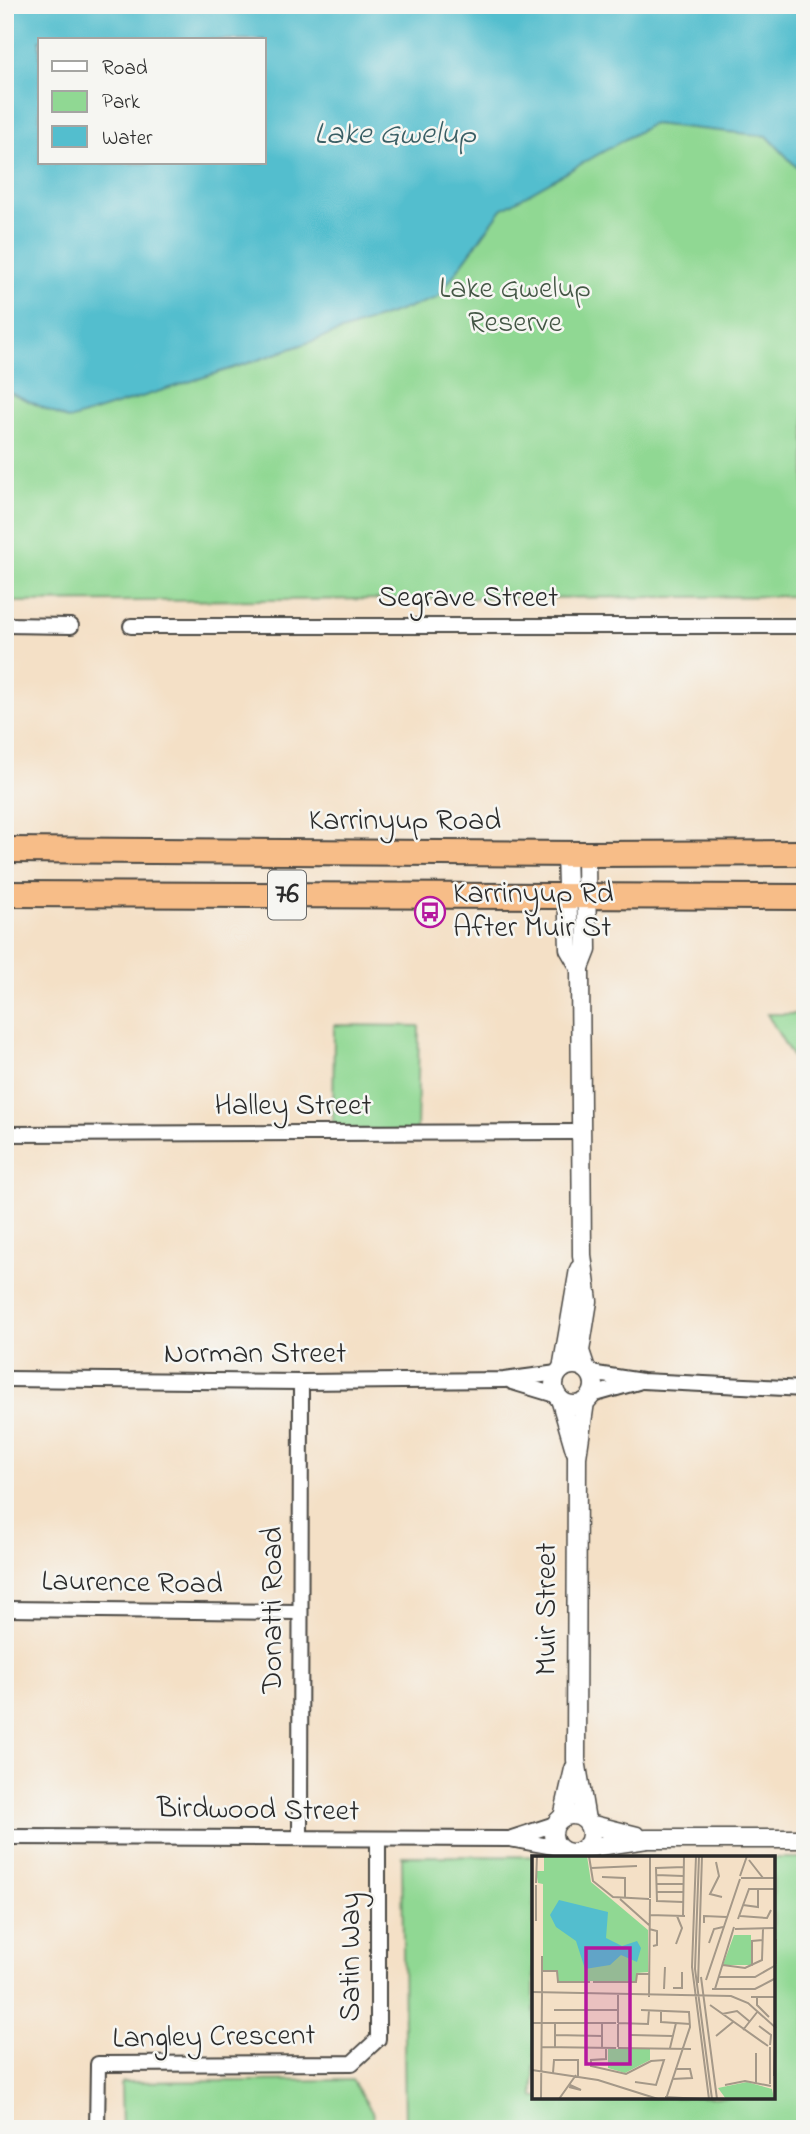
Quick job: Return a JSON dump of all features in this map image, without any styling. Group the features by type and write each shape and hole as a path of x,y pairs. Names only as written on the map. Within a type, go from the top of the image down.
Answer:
{"highway":[{"name":"Karrinyup Road","path":"5,850 805,853"},
{"name":"76","path":"5,894 805,897"}],"street":[{"path":"5,625 71,626"},
{"name":"Segrave Street","path":"131,626 805,626"},
{"path":"576,854 577,896 569,949 580,968 582,1255 589,1301 580,1351 594,1384 588,1399"},
{"name":"Halley Street","path":"5,1134 581,1132"},
{"path":"582,1255 560,1371 553,1384 558,1398 571,1406 642,1381"},
{"path":"560,1371 574,1365 588,1371 642,1381 805,1389"},
{"name":"Norman Street","path":"5,1379 301,1382 504,1380 560,1371"},
{"name":"Norman Street","path":"504,1380 558,1398"},
{"name":"Donatti Road","path":"300,1838 301,1382"},
{"name":"Muir Street","path":"558,1398 577,1457"},
{"name":"Muir Street","path":"588,1399 577,1457 576,1760 588,1822"},
{"name":"Laurence Road","path":"5,1609 300,1612"},
{"name":"Muir Street","path":"559,1821 576,1760"},
{"path":"647,1839 588,1822 572,1814 559,1821 553,1839 559,1847 572,1853 586,1847 647,1839 805,1839"},
{"name":"Birdwood Street","path":"510,1839 559,1821"},
{"path":"586,1847 591,1839 588,1822"},
{"name":"Birdwood Street","path":"5,1837 510,1839 559,1847"},
{"name":"Satin Way","path":"352,2063 378,2039 378,1840"},
{"name":"Langley Crescent","path":"97,2129 98,2064 352,2063"}],"green space":[{"name":"Lake Gwelup Reserve","path":"5,5 805,5 805,596 5,602"},
{"path":"767,1014 805,1014 805,1078"},
{"path":"334,1025 419,1026 417,1132 336,1129 333,1125"},
{"path":"402,1856 532,1857 532,2099 775,2099 775,1858 805,1858 805,2129 405,2129"},
{"path":"352,2080 372,2111 375,2129 122,2129 123,2082"}],"water":[{"name":"Lake Gwelup","path":"5,5 805,5 805,176 767,136 652,124 502,209 437,298 258,360 69,420 5,390"}],"place":[{"name":"Karrinyup Rd After Muir St","path":"430,912"}]}
